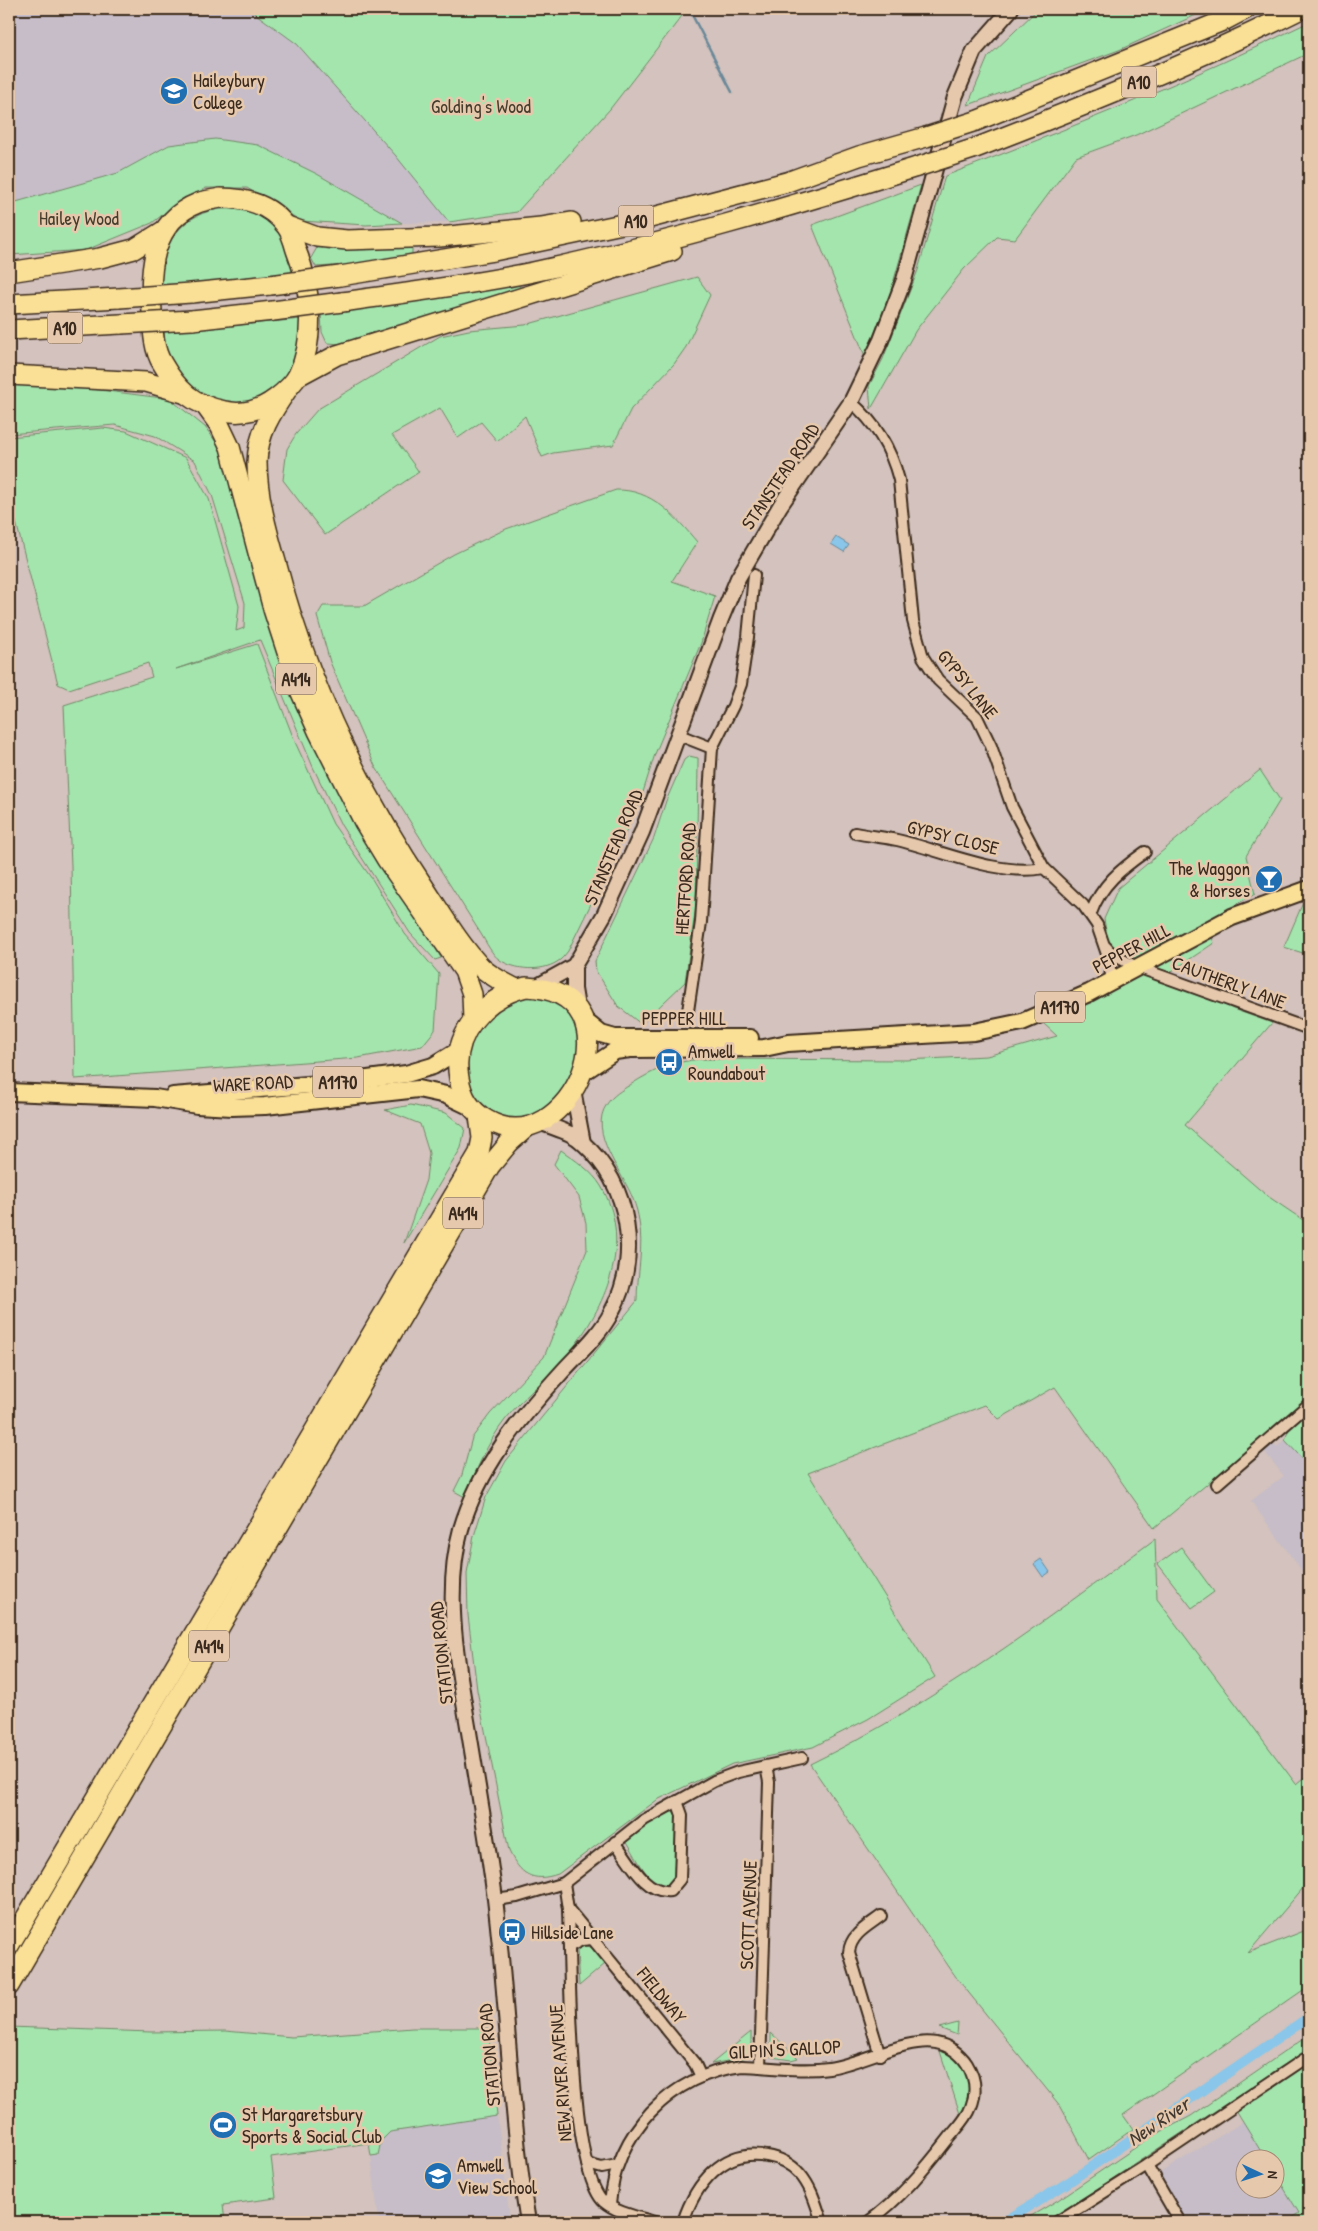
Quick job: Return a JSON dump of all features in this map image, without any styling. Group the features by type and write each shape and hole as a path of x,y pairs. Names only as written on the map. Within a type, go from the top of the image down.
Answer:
{"highway":[{"name":"A10","path":"9,304 191,293 340,276 439,261 646,219 787,182 859,156 976,121 1091,75 1246,9"},
{"name":"A10","path":"9,330 192,320 342,302 532,272 683,237 790,207 973,149 1237,41 1301,9"},
{"path":"183,393 160,362 154,337 150,281 153,255 163,231 177,214 198,202 220,198 239,198 258,203 287,226 317,237 347,240 439,237 542,227 787,182"},
{"path":"9,375 146,382 183,393 207,408 233,413 252,411 269,404 292,383 337,355 686,246 790,207"},
{"path":"287,226 302,265 310,318 308,344 292,383"},
{"path":"9,272 100,258 134,249 163,231"},
{"name":"A414","path":"292,383 264,426 258,448 258,473 272,547 292,621 309,667 345,752 365,792 399,849 474,958 491,975 516,989"},
{"name":"A414","path":"207,408 220,426 230,447 256,549 298,686 354,804 387,860 464,972 472,994 473,1021"},
{"path":"536,987 550,990 565,998 581,1014 588,1054 577,1081 558,1111 534,1124 508,1128 493,1123 474,1111 461,1090 458,1069 459,1050 464,1035 487,1005 501,995 516,989 536,987"},
{"name":"A414","path":"9,1946 480,1154 482,1138 474,1111"},
{"name":"A414","path":"9,1986 490,1166 509,1143 534,1124"}],"main road":[{"name":"STANSTEAD ROAD","path":"574,966 604,915 642,832 721,619 749,557 780,506 851,402 881,340 901,288 958,88 974,51 1011,9"},
{"name":"PEPPER HILL","path":"577,1081 615,1051 630,1049 764,1048 788,1043 944,1035 998,1029 1057,1008 1232,917 1309,889"},
{"path":"536,987 574,966 574,989 581,1014"},
{"name":"PEPPER HILL","path":"581,1014 601,1034 615,1038 761,1038 788,1043"},
{"name":"WARE ROAD","path":"155,1098 345,1082 406,1074 433,1066 459,1050"},
{"name":"STATION ROAD","path":"577,1081 583,1143"},
{"name":"WARE ROAD","path":"9,1092 155,1098 197,1105 240,1106 418,1089 446,1095 474,1111"},
{"name":"STATION ROAD","path":"528,2222 514,2128 495,1900 460,1679 454,1610 454,1567 461,1530 473,1497 492,1460 511,1431 610,1316 624,1285 629,1250 627,1220 607,1171 583,1143 564,1130 534,1124"}],"street":[{"name":"GYPSY LANE","path":"851,402 873,424 888,447 894,462 899,480 913,621 915,634 924,657 938,680 971,710 983,726 1012,807 1044,868 1091,913 1105,947 1112,981"},
{"name":"HERTFORD ROAD","path":"688,1010 701,922 712,748 733,706 740,684 747,646 754,575"},
{"path":"679,735 712,748"},
{"name":"GYPSY CLOSE","path":"855,833 896,840 1008,869 1029,870 1044,868"},
{"path":"1091,913 1100,892 1114,876 1145,852"},
{"path":"1105,947 1113,955 1137,967"},
{"name":"CAUTHERLY LANE","path":"1137,967 1309,1029"},
{"path":"1217,1484 1309,1404"},
{"path":"495,1900 517,1897 564,1883 644,1820 714,1781 738,1772 802,1758"},
{"name":"SCOTT AVENUE","path":"760,2066 770,1782 766,1766"},
{"path":"615,1842 648,1885 662,1892 670,1891 680,1879 682,1815 677,1801"},
{"name":"NEW RIVER AVENUE","path":"564,1883 568,1909 578,2110 587,2164 595,2189 604,2202 610,2206"},
{"name":"FIELDWAY","path":"568,1909 695,2064 701,2077"},
{"path":"880,2054 849,1952 851,1943 858,1932 881,1916"},
{"path":"570,1946 577,1941 592,1939"},
{"name":"GILPIN'S GALLOP","path":"610,2206 617,2165 631,2136 652,2109 683,2086 701,2077 729,2068 760,2066 828,2068 918,2043 943,2045 958,2054 968,2065 974,2080 974,2094 968,2114 929,2163 886,2208 868,2222"},
{"path":"1057,2222 1147,2165 1309,2056"},
{"path":"683,2222 687,2209 701,2184 717,2168 737,2157 757,2154 775,2157 792,2166 800,2173 812,2193 822,2222"},
{"path":"587,2164 602,2168 617,2165"},
{"path":"1147,2165 1180,2222"},
{"path":"610,2206 654,2222"}],"shaded area":[{"name":"Haileybury College","path":"9,9 249,9 297,44 396,156 449,222 402,223 317,174 169,145 118,173 9,204"},
{"path":"1309,1409 1308,1579 1251,1501 1284,1476 1264,1451 1269,1446 1275,1445 1277,1447 1285,1440 1290,1426"},
{"name":"Amwell View School","path":"497,2116 510,2222 379,2222 371,2156 378,2155 379,2146 386,2135 394,2131"},
{"path":"1243,2122 1259,2148 1236,2148 1236,2198 1286,2198 1286,2192 1299,2213 1285,2222 1187,2222 1160,2173"}],"green space":[{"name":"Golding's Wood","path":"249,9 683,9 685,12 610,109 517,212 449,222 396,156 297,44"},
{"path":"1038,9 1209,9 1119,50 968,105 988,57"},
{"path":"1309,22 1309,53 1136,135 1076,157 1015,239 997,237 964,269 916,330 871,409 869,386 883,359 918,270 945,176 1129,103 1220,64"},
{"name":"Hailey Wood","path":"215,139 258,145 317,174 402,223 366,225 301,221 247,188 206,188 175,205 152,223 86,250 9,255 9,204 118,173 169,145"},
{"path":"921,185 888,301 865,356 812,225"},
{"path":"225,208 257,214 272,223 284,240 296,273 160,286 164,257 176,233 196,216"},
{"path":"318,246 412,246 412,255 364,264 316,267 311,258"},
{"path":"697,277 710,295 686,347 674,364 631,409 613,445 553,453 542,457 525,416 497,441 481,422 458,438 440,408 392,435 419,472 325,535 283,480 287,449 296,434 318,409 440,336 469,330 525,325"},
{"path":"517,282 521,290 343,344 327,343 322,332 321,312"},
{"path":"302,319 299,361 276,391 241,405 196,394 171,365 165,347 164,332"},
{"path":"9,383 68,386 170,399 205,427 224,453 235,506 261,595 424,928 441,958 435,960 410,933 341,825 313,767 260,640 176,669 257,644 295,742 333,824 372,879 405,934 439,974 435,1030 422,1046 358,1058 75,1079 71,865 64,705 152,677 148,663 69,689 58,684 9,495 9,437 103,428 126,431 186,458 209,499 239,606 236,631 244,628 245,603 212,495 195,461 155,436 115,425 9,434"},
{"path":"616,490 641,494 652,499 680,523 697,542 672,581 715,596 701,643 655,754 639,805 568,951 560,960 551,965 536,968 520,968 500,960 492,952 375,766 330,662 317,616 323,606 364,606 454,554 506,529"},
{"path":"689,756 698,758 696,906 685,982 641,1024 618,1006 596,971 595,961 654,838 666,801 684,760"},
{"path":"1260,770 1280,800 1246,856 1255,894 1132,961 1113,951 1107,937 1104,919 1118,888"},
{"path":"1309,897 1309,955 1284,947 1305,898"},
{"path":"1211,935 1214,943 1169,973 1155,967 1158,963"},
{"path":"1140,974 1189,988 1233,1009 1272,1023 1185,1125 1266,1195 1309,1224 1309,1396 1287,1418 1154,1528 1055,1387 999,1419 985,1405 808,1473 935,1677 868,1719 813,1747 732,1764 657,1800 558,1874 549,1877 534,1877 522,1871 509,1851 477,1690 468,1615 467,1573 474,1536 486,1497 506,1461 637,1301 641,1251 639,1221 633,1199 604,1140 601,1127 602,1115 607,1104 612,1098 639,1079 672,1064 701,1059 906,1060 987,1056 1057,1036 1043,1023 1097,999"},
{"path":"512,995 547,996 573,1017 581,1056 559,1100 532,1119 498,1118 471,1097 463,1055 474,1029"},
{"path":"411,1105 446,1113 465,1128 461,1148 404,1243 426,1180 429,1153 420,1124 385,1110"},
{"path":"561,1150 593,1175 601,1186 610,1207 615,1227 615,1249 612,1270 606,1290 586,1330 557,1367 521,1401 499,1429 482,1457 465,1497 454,1491 462,1475 472,1438 490,1414 544,1357 587,1250 586,1223 579,1197 554,1164"},
{"path":"1309,1409 1309,1466 1285,1440 1290,1426"},
{"path":"1155,1539 1157,1599 1296,1784 1309,1773 1309,1881 1248,1953 1309,1929 1309,1986 1123,2115 1133,2129 1089,2160 1061,2107 956,1977 810,1764 900,1715 987,1660"},
{"path":"1181,1547 1214,1592 1192,1608 1158,1564"},
{"path":"669,1812 674,1812 678,1816 675,1879 667,1887 660,1885 648,1875 626,1840 644,1826"},
{"path":"583,1945 593,1948 605,1964 579,1986 577,1950"},
{"path":"958,2023 957,2035 939,2028"},
{"name":"St Margaretsbury Sports & Social Club","path":"9,2027 151,2032 225,2031 292,2037 413,2028 488,2028 497,2116 390,2132 381,2141 378,2155 371,2156 369,2143 271,2157 276,2198 223,2205 225,2222 9,2222"},
{"path":"751,2032 751,2047 753,2049 749,2057 711,2064"},
{"path":"771,2033 798,2058 791,2060 771,2057 769,2049 771,2046"},
{"path":"1309,2035 1309,2049 1047,2222 1021,2222 1058,2200 1151,2137 1191,2116"},
{"path":"939,2048 959,2060 968,2076 968,2096 961,2117"},
{"path":"1309,2063 1309,2222 1285,2222 1299,2213 1286,2192 1286,2148 1259,2148 1236,2111"}],"water":[{"path":"836,537 849,545 844,552 831,544"},
{"path":"1041,1559 1050,1572 1043,1577 1034,1564"}],"waterway":[{"path":"689,9 732,92"},
{"name":"New River","path":"1004,2222 1069,2182 1309,2017"}],"place":[{"name":"Haileybury College","path":"174,91"},
{"name":"The Waggon & Horses","path":"1269,879"},
{"name":"Amwell Roundabout","path":"669,1062"},
{"name":"Hillside Lane","path":"512,1932"},
{"name":"St Margaretsbury Sports & Social Club","path":"223,2125"},
{"name":"Amwell View School","path":"438,2176"}]}
